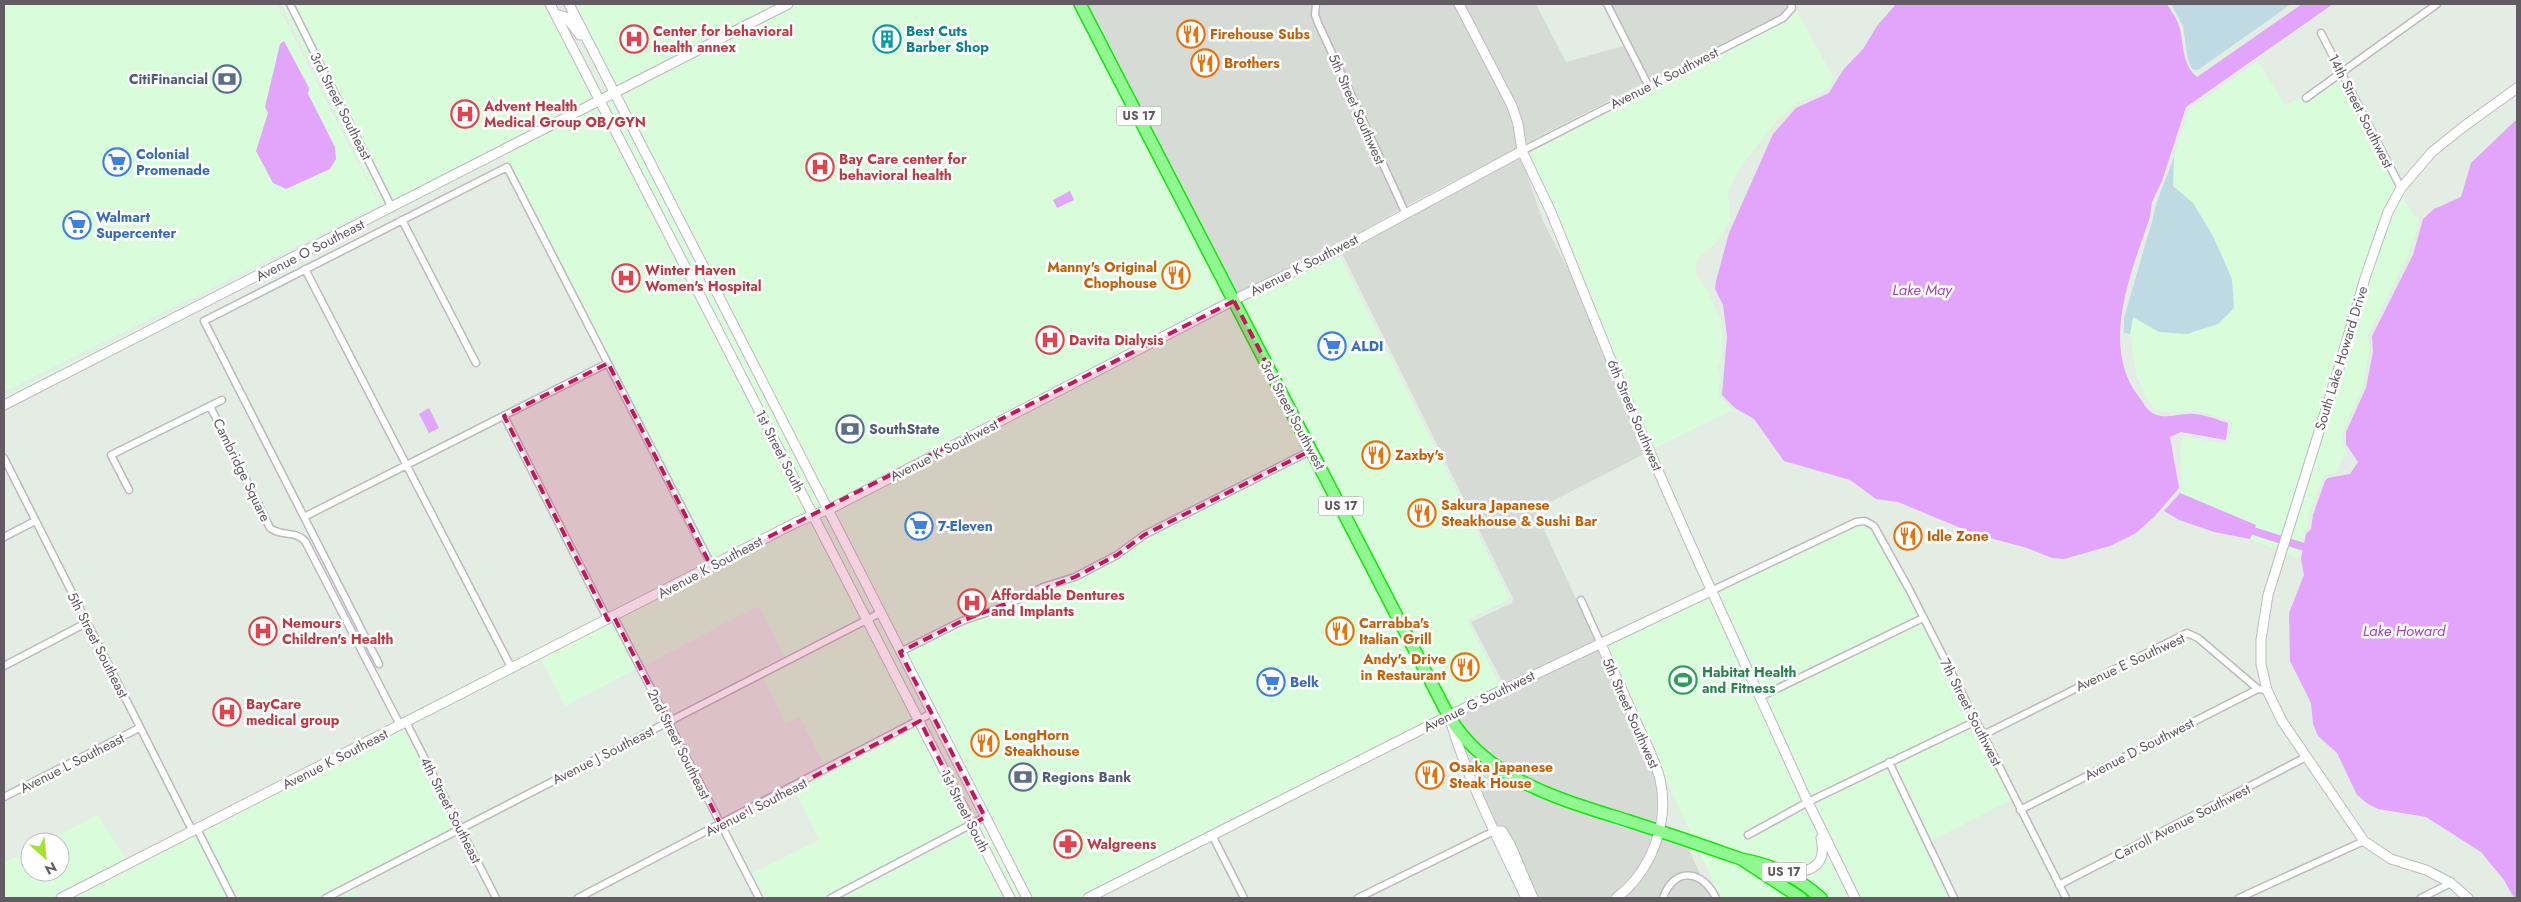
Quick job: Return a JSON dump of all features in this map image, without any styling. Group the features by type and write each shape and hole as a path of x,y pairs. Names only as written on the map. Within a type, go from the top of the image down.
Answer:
{"highway":[{"name":"3rd Street Southwest","path":"1080,4 1448,716"},
{"name":"US 17","path":"1448,716 1484,756 1522,783 1544,794 1741,859 1770,865 1791,875 1821,898"},
{"name":"US 17","path":"1741,859 1801,898"}],"street":[{"name":"3rd Street Southeast","path":"290,4 392,208"},
{"name":"1st Street South","path":"550,4 1010,898"},
{"name":"1st Street South","path":"569,4 1027,898"},
{"name":"Avenue O Southeast","path":"4,405 392,208 614,91 788,4"},
{"name":"5th Street Southwest","path":"1316,4 1315,15 1318,23 1405,212"},
{"name":"6th Street Southwest","path":"1459,4 1512,106 1518,124 1522,151 1551,212 1633,413 1808,802 1855,898"},
{"path":"1606,4 1648,86"},
{"path":"2306,98 2437,4"},
{"name":"Avenue K Southwest","path":"812,514 828,510 1234,301 1337,251 1405,212 1783,18 1791,6"},
{"path":"555,14 566,17 589,44"},
{"name":"14th Street Southwest","path":"2321,33 2401,188"},
{"name":"South Lake Howard Drive","path":"2364,841 2306,757 2263,690 2261,664 2263,618 2365,278 2388,212 2401,188 2416,168 2448,138 2517,88"},
{"path":"379,664 204,321 506,167 712,566"},
{"path":"402,220 476,363"},
{"path":"305,269 512,669"},
{"path":"304,517 608,363"},
{"name":"Cambridge Square","path":"129,490 111,455 222,400"},
{"name":"Cambridge Square","path":"210,406 270,528 280,534 297,534 305,541 403,724"},
{"path":"504,416 611,618"},
{"path":"900,652 962,621 1001,608 1043,587 1075,578 1117,556 1144,535 1312,450"},
{"name":"5th Street Southeast","path":"4,458 139,728 232,898"},
{"name":"Avenue K Southeast","path":"61,898 812,514"},
{"path":"4,538 35,521"},
{"name":"Avenue G Southwest","path":"1088,898 1448,716 1600,642 1625,634 1712,590 1856,522 1866,521 1874,526"},
{"name":"7th Street Southwest","path":"1874,526 2066,898"},
{"name":"5th Street Southwest","path":"1581,600 1655,763 1662,796 1659,831"},
{"name":"Avenue J Southeast","path":"326,898 880,612"},
{"name":"2nd Street Southeast","path":"611,618 668,722 759,898"},
{"path":"1760,696 1923,618"},
{"path":"4,666 86,623"},
{"name":"Avenue E Southwest","path":"1983,735 2187,633 2198,638 2263,690"},
{"name":"Avenue D Southwest","path":"2020,810 2263,690"},
{"name":"Avenue I Southeast","path":"578,898 721,825 932,713"},
{"name":"3rd Street Southwest","path":"1448,716 1458,746 1494,831 1526,898"},
{"path":"1748,835 1808,802 1976,722"},
{"name":"4th Street Southeast","path":"403,724 461,828 496,898"},
{"name":"Avenue L Southeast","path":"4,797 139,728"},
{"name":"Carroll Avenue Southwest","path":"2059,885 2306,757"},
{"path":"1889,762 1954,898"},
{"path":"831,898 986,818"},
{"name":"6th Street Southwest","path":"1791,875 1807,872 1819,862 1824,850 1819,825"},
{"path":"1358,898 1494,831"},
{"name":"3rd Street Southwest","path":"1494,831 1502,831 1508,840 1533,898"},
{"path":"1616,898 1643,870 1651,856 1659,831"},
{"path":"1212,835 1244,898"},
{"path":"2240,898 2364,841 2390,859 2426,870 2451,883 2468,898"},
{"path":"1663,897 1672,882 1680,877 1698,878 1710,886 1716,898"},
{"path":"2421,898 2451,883"}],"highlighted area":[{"path":"1234,301 1312,450 1144,535 1117,555 1075,577 962,621 900,652 985,817 972,825 920,721 721,825 614,617 608,620 504,416 608,363 711,566"}],"shaded area":[{"path":"4,4 277,4 379,205 4,392"},
{"path":"281,4 285,4 387,206 4,400 4,396 382,207"},
{"path":"294,4 546,4 594,97 394,202"},
{"path":"573,4 778,4 616,85"},
{"path":"798,4 1076,4 1228,299 829,504 620,93"},
{"path":"1085,4 1312,4 1311,16 1314,25 1399,210 1335,247 1235,295"},
{"path":"1321,4 1455,4 1509,107 1518,148 1406,206 1321,22 1319,15"},
{"path":"1464,4 1536,4 1566,62 1623,46 1643,83 1525,144 1521,116 1516,104"},
{"path":"1611,4 1787,4 1788,6 1781,14 1650,80"},
{"path":"2171,4 2291,4 2198,70 2192,69 2188,60 2183,26"},
{"path":"1796,10 1834,78 1826,90 1795,104 1783,116 1779,117 1740,168 1728,191 1730,221 1716,243 1698,258 1695,274 1708,291 1722,324 1722,355 1718,367 1720,374 1719,396 1732,410 1653,449 1555,210 1528,153 1785,22"},
{"path":"2258,61 2285,105 2301,97 2306,104 2341,79 2396,188 2385,210 2361,276 2279,551 2250,539 2256,525 2180,493 2182,489 2180,452 2183,437 2227,444 2232,423 2229,420 2195,410 2177,413 2156,411 2147,399 2137,377 2130,334 2133,317 2159,332 2225,262 2213,236 2193,203 2173,186 2174,156 2189,109"},
{"path":"613,97 822,507 814,509 614,119 605,101"},
{"path":"598,105 806,512 713,560 503,156"},
{"path":"2174,156 2173,186 2193,203 2213,236 2232,279 2234,308 2218,324 2187,334 2159,332 2133,317 2130,334 2124,333 2124,318 2157,202"},
{"path":"1521,157 1543,221 1573,279 1646,453 1535,510 1595,640 1503,683 1471,622 1512,603 1513,598 1342,253"},
{"path":"2402,195 2411,212 2419,220 2409,253 2368,335 2369,351 2363,387 2343,431 2343,444 2346,450 2337,472 2326,475 2322,480 2309,513 2308,527 2303,533 2298,558 2287,554 2369,280 2392,214"},
{"path":"1337,251 1510,599 1467,620 1502,689 1088,898 1011,898 926,718 812,514"},
{"path":"811,520 862,617 785,657 758,606 643,666 619,619"},
{"path":"1863,525 1875,534 1918,615 1761,691 1718,592"},
{"path":"1711,596 1803,800 1743,833 1747,841 1807,808 1815,826 1820,849 1816,860 1805,868 1791,871 1771,861 1693,838 1606,645 1627,637"},
{"path":"612,623 636,669 565,706 541,659"},
{"path":"1922,623 1970,719 1810,796 1765,699"},
{"path":"866,625 915,719 825,766 800,717 785,724 763,678"},
{"path":"1599,648 1651,764 1658,796 1655,825 1545,790 1504,767 1474,740 1455,717"},
{"path":"919,727 966,823 821,898 763,898 751,874 819,840 795,791"},
{"path":"1974,727 2011,800 1931,841 1895,765"},
{"path":"404,728 455,826 317,898 237,898 203,832"},
{"path":"1459,736 1500,775 1540,797 1653,833 1640,868 1609,898 1537,898 1509,834 1504,828 1496,825"},
{"path":"1888,768 1949,898 1860,898 1823,824 1814,804"},
{"path":"98,815 126,860 51,898 4,898 4,863 20,855 20,882 70,882 70,832 65,832"},
{"path":"970,831 1006,898 841,898"},
{"path":"196,835 228,898 71,898 91,888"},
{"path":"1661,836 1687,845 1700,874 1690,871 1678,873 1668,879 1659,898 1624,898 1647,873 1655,858"},
{"path":"1698,848 1733,860 1794,898 1720,898"},
{"path":"1828,852 1851,898 1827,898 1801,878 1817,872"},
{"path":"1691,880 1700,883 1707,889 1711,898 1667,898 1675,885 1681,881"},
{"path":"354,889 358,898 336,898"}],"water":[{"name":"Lake May","path":"1896,4 2167,4 2179,26 2186,61 2197,77 2302,4 2333,4 2186,107 2162,181 2152,202 2150,217 2128,284 2120,332 2121,355 2127,377 2147,409 2159,416 2190,414 2208,416 2228,423 2226,440 2181,432 2170,437 2179,488 2155,516 2136,533 2110,546 2064,559 2052,558 2027,548 1975,534 1898,502 1876,499 1850,480 1784,461 1754,419 1735,408 1722,395 1727,336 1723,305 1715,289 1716,281 1729,233 1773,134 1796,108 1829,93 1843,70 1863,49 1877,26"},
{"path":"284,41 309,88 308,94 335,147 336,159 330,169 286,189 273,183 256,151 268,113 265,107 280,44"},
{"name":"Lake Howard","path":"2517,119 2517,898 2514,898 2504,880 2481,852 2426,817 2378,809 2357,795 2337,753 2318,736 2313,724 2311,703 2290,661 2289,613 2304,575 2301,559 2306,534 2311,529 2313,515 2325,481 2328,478 2350,474 2358,462 2346,444 2346,432 2366,388 2373,352 2372,336 2413,255 2423,219 2434,209 2461,197 2471,163"},
{"path":"1070,191 1074,200 1057,208 1053,200"},
{"path":"429,408 439,428 429,433 419,414"},
{"path":"2180,493 2256,525 2250,539 2214,532 2179,520 2164,511"}],"waterway":[{"path":"2244,528 2304,547"}],"place":[{"name":"Firehouse Subs","path":"1191,34"},
{"name":"Center for behavioral health annex","path":"634,39"},
{"name":"Best Cuts Barber Shop","path":"887,39"},
{"name":"Brothers","path":"1205,63"},
{"name":"CitiFinancial","path":"227,79"},
{"name":"Advent Health Medical Group OB/GYN","path":"465,114"},
{"name":"Colonial Promenade","path":"117,162"},
{"name":"Bay Care center for behavioral health","path":"820,167"},
{"name":"Walmart Supercenter","path":"77,225"},
{"name":"Manny's Original Chophouse","path":"1176,275"},
{"name":"Winter Haven Women's Hospital","path":"626,278"},
{"name":"Davita Dialysis","path":"1050,340"},
{"name":"ALDI","path":"1332,346"},
{"name":"SouthState","path":"850,429"},
{"name":"Zaxby's","path":"1376,455"},
{"name":"Sakura Japanese Steakhouse & Sushi Bar","path":"1422,513"},
{"name":"7-Eleven","path":"919,526"},
{"name":"Idle Zone","path":"1908,536"},
{"name":"Affordable Dentures and Implants","path":"972,603"},
{"name":"Nemours Children's Health","path":"263,631"},
{"name":"Carrabba's Italian Grill","path":"1340,631"},
{"name":"Andy's Drive in Restaurant","path":"1465,667"},
{"name":"Habitat Health and Fitness","path":"1683,680"},
{"name":"Belk","path":"1271,682"},
{"name":"BayCare medical group","path":"227,712"},
{"name":"LongHorn Steakhouse","path":"985,743"},
{"name":"Osaka Japanese Steak House","path":"1430,775"},
{"name":"Regions Bank","path":"1023,777"},
{"name":"Walgreens","path":"1068,844"}]}
